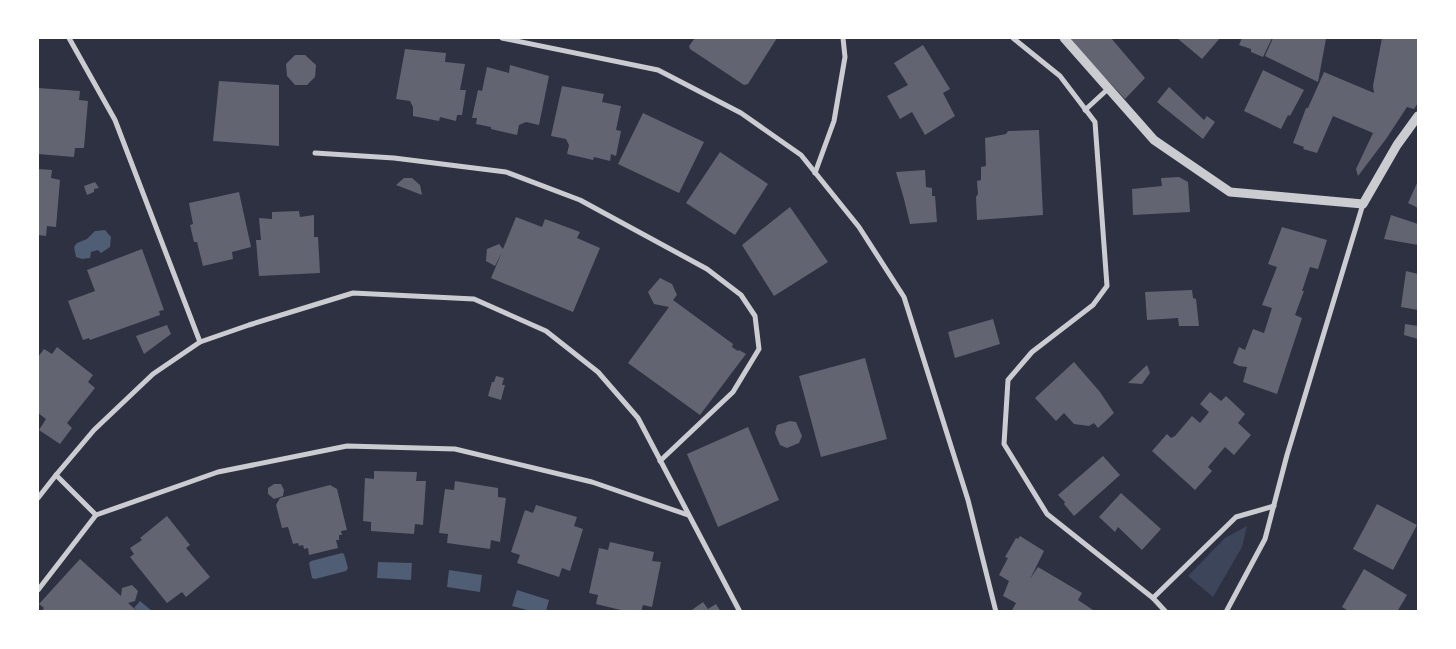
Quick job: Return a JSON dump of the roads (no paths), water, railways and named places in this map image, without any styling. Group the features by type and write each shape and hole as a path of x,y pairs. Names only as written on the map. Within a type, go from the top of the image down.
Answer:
{"street":[{"path":"69,38 116,120 200,342"},
{"path":"502,38 658,70 741,112 801,155 859,227 904,297 968,500 996,612"},
{"path":"815,173 834,121 845,57 843,38"},
{"path":"1013,38 1060,76 1094,122 1107,286 1093,305 1032,352 1008,380 1004,444 1047,514 1153,598 1166,612"},
{"path":"1064,38 1154,140 1230,192 1363,204"},
{"path":"1085,110 1109,88"},
{"path":"1226,612 1265,539 1287,455 1363,204 1397,145 1418,116"},
{"path":"315,153 394,158 506,172 580,200 706,269 741,295 755,316 759,349 733,392 660,461"},
{"path":"38,498 94,430 153,374 200,342 353,293 474,299 546,331 598,372 638,418 740,612"},
{"path":"38,590 96,515 218,472 347,446 455,449 592,482 688,516"},
{"path":"56,475 96,515"},
{"path":"1153,598 1236,517 1274,506"}]}
